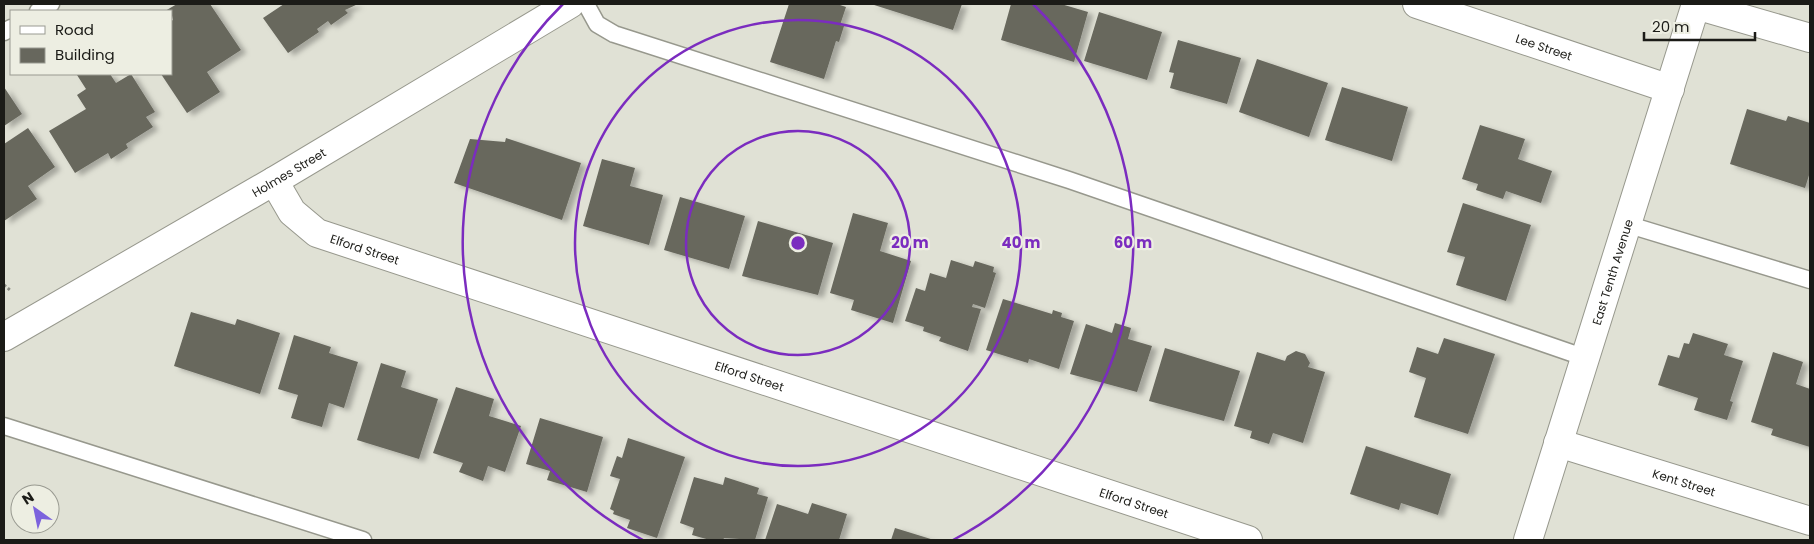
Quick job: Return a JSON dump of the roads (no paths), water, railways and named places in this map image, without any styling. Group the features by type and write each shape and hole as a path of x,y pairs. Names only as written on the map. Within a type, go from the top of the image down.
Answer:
{"street":[{"name":"Holmes Street","path":"4,337 274,181 570,4"},
{"name":"Lee Street","path":"1417,4 1670,89"},
{"name":"East Tenth Avenue","path":"1528,540 1696,4"},
{"path":"1696,4 1810,38"},
{"name":"Elford Street","path":"274,181 292,212 316,233 1248,540"},
{"name":"Kent Street","path":"1558,443 1810,521"}],"lane":[{"path":"40,10 51,4"},
{"path":"586,4 597,24 614,34 1069,180 1586,358"},
{"path":"1626,224 1810,280"},
{"path":"4,426 362,540"}]}
